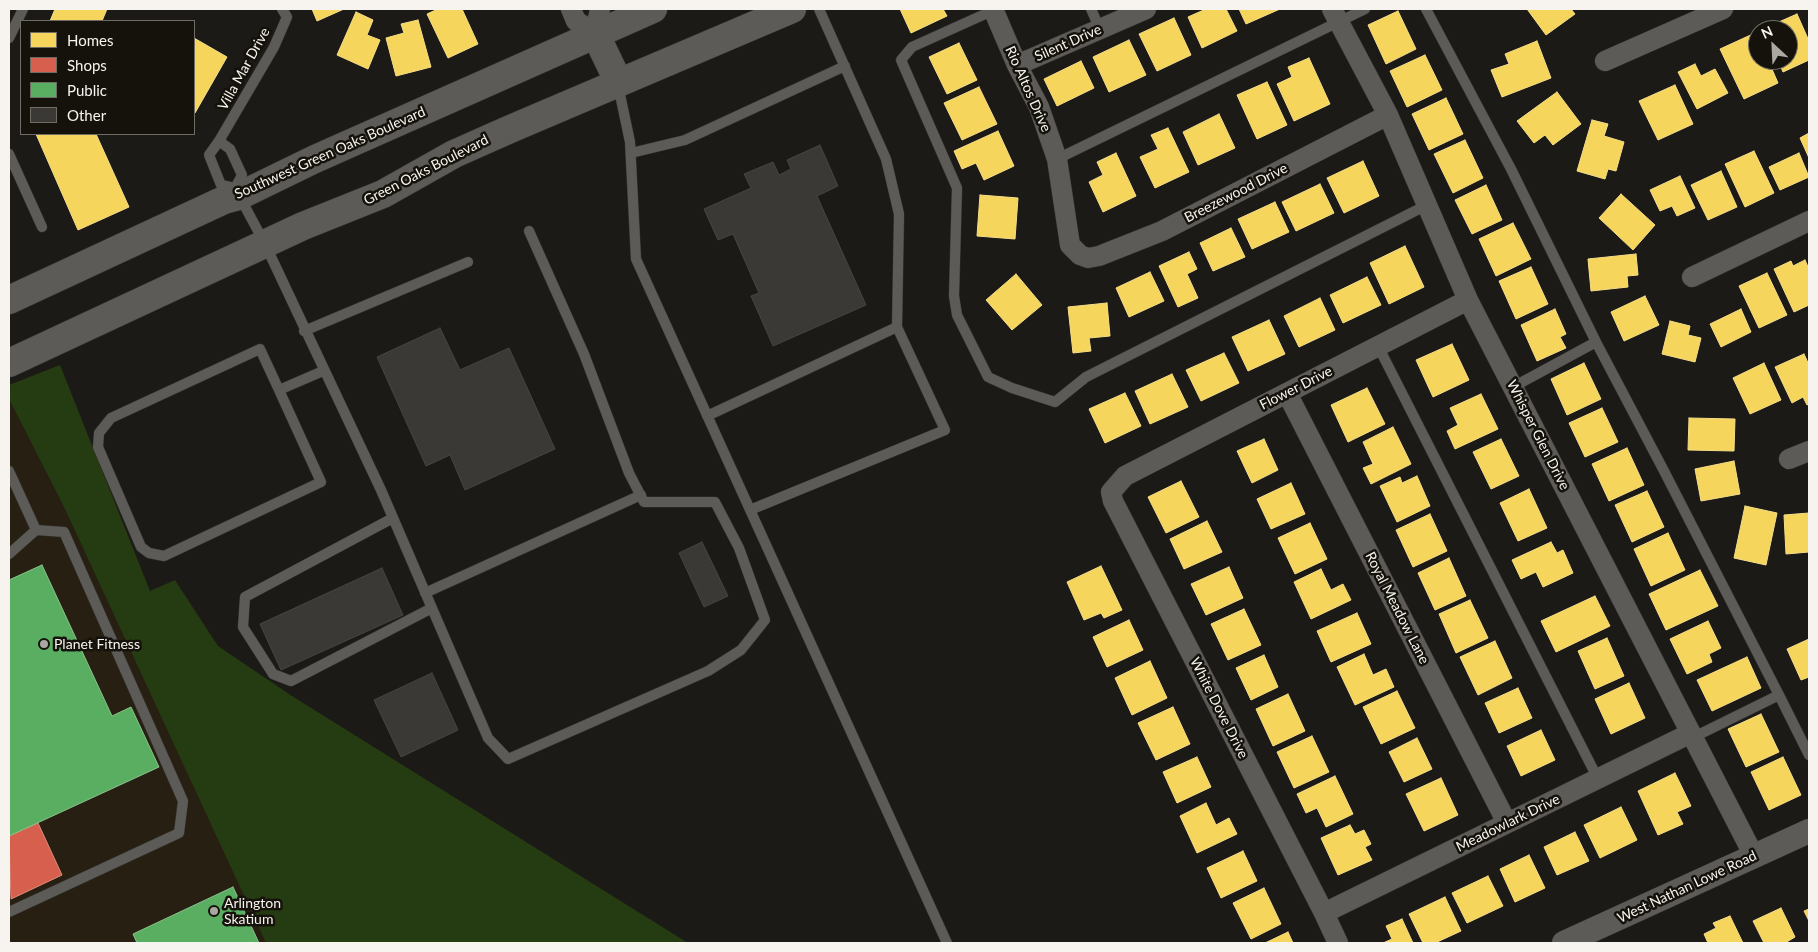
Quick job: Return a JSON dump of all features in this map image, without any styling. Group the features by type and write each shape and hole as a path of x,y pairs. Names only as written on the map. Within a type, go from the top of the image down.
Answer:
{"main road":[{"name":"Southwest Green Oaks Boulevard","path":"9,300 215,204 597,21 653,9"},
{"name":"Green Oaks Boulevard","path":"9,363 265,244 383,194 454,154 618,81 792,9"},
{"path":"597,21 618,81"}],"street":[{"path":"571,9 576,21 597,21"},
{"name":"Rio Altos Drive","path":"994,9 1017,65 1039,107 1057,159 1070,245 1080,255"},
{"name":"Silent Drive","path":"1017,65 1146,9"},
{"path":"1605,61 1723,9"},
{"name":"Whisper Glen Drive","path":"1335,16 1388,115 1468,300 1754,856"},
{"name":"Breezewood Drive","path":"1080,255 1088,258 1099,256 1162,231 1388,115"},
{"path":"1692,277 1809,221"},
{"name":"Flower Drive","path":"1125,476 1468,300"},
{"name":"Royal Meadow Lane","path":"1287,393 1506,823"},
{"path":"1790,460 1809,451"},
{"name":"White Dove Drive","path":"1125,476 1111,492 1113,501 1338,943"},
{"name":"Meadowlark Drive","path":"1324,913 1598,778 1692,735"},
{"name":"West Nathan Lowe Road","path":"1564,943 1809,831"}],"lane":[{"path":"9,38 23,9"},
{"name":"Villa Mar Drive","path":"282,9 287,17 274,47 219,142 209,155 221,185 237,192 265,244 393,518 488,738 508,759 708,671 741,650 765,620 739,548 715,502 644,502 641,495"},
{"path":"750,510 945,430 897,327 899,214 886,159 820,9"},
{"path":"994,9 912,47 901,60 957,188 954,296 957,315 988,378 1055,402 1086,377 1427,205"},
{"path":"1091,9 1100,29"},
{"path":"1057,159 1335,16 1365,9"},
{"path":"1426,9 1506,160 1596,342 1809,755"},
{"path":"631,153 685,140 845,66"},
{"path":"618,81 626,116 631,153 636,259 946,943"},
{"path":"219,142 230,149 242,175 237,192"},
{"path":"9,154 12,170 42,227"},
{"path":"425,593 641,495 629,473 584,354 530,231"},
{"path":"304,331 468,262"},
{"path":"707,416 897,327"},
{"path":"1513,387 1596,342"},
{"path":"1378,346 1598,778"},
{"path":"260,349 279,390 320,482 164,556 149,553 141,547 98,447 99,433 111,418 260,349"},
{"path":"279,390 323,370"},
{"path":"9,471 36,530"},
{"path":"393,518 245,597 242,627 272,674 291,681 432,608"},
{"path":"9,554 36,530 64,532 183,801 179,833 9,912"},
{"path":"1692,735 1779,695"}],"shaded area":[{"path":"9,399 64,507 267,943 9,943"}],"green space":[{"path":"60,365 150,591 175,580 218,646 292,696 688,943 266,943 64,507 9,399 9,385"}],"building: Homes":[{"path":"55,9 107,9 102,20 50,20"},
{"path":"312,9 344,9 317,21"},
{"path":"438,9 462,9 478,44 448,58 427,14"},
{"path":"900,9 943,9 947,16 911,33"},
{"path":"1206,9 1226,9 1237,31 1202,48 1188,17"},
{"path":"1239,9 1280,9 1246,24"},
{"path":"1527,9 1571,9 1575,14 1546,35"},
{"path":"1398,11 1416,49 1386,64 1368,25"},
{"path":"356,12 373,20 367,35 380,40 368,69 337,55"},
{"path":"1797,14 1809,41 1809,60 1798,65 1798,20 1783,20"},
{"path":"1174,18 1191,55 1157,71 1139,34"},
{"path":"418,20 431,67 396,76 386,38 404,33 401,24"},
{"path":"1748,36 1748,70 1772,70 1778,83 1744,99 1720,49"},
{"path":"195,39 227,57 195,113"},
{"path":"1129,40 1146,75 1109,92 1093,57"},
{"path":"1537,41 1551,78 1502,97 1491,70 1509,64 1505,54"},
{"path":"959,43 977,80 947,94 929,57"},
{"path":"1425,55 1442,90 1407,107 1390,71"},
{"path":"1309,58 1330,104 1294,121 1277,84 1292,77 1288,67"},
{"path":"1081,61 1094,88 1057,106 1044,79"},
{"path":"1695,64 1701,76 1715,69 1728,93 1697,109 1678,72"},
{"path":"1267,82 1287,125 1257,139 1237,95"},
{"path":"1675,85 1693,124 1658,140 1639,101"},
{"path":"979,87 997,124 962,140 944,103"},
{"path":"1557,92 1581,124 1553,145 1545,135 1534,143 1517,121"},
{"path":"1446,98 1463,134 1429,150 1412,114"},
{"path":"1219,114 1235,148 1198,165 1183,132"},
{"path":"1592,120 1608,124 1604,136 1624,142 1616,171 1608,169 1605,179 1577,171"},
{"path":"1168,128 1189,172 1155,188 1140,157 1158,149 1151,135"},
{"path":"998,131 1014,166 984,180 976,163 962,169 954,151"},
{"path":"1809,133 1809,158 1800,138"},
{"path":"36,135 96,135 129,207 78,230"},
{"path":"1465,140 1483,178 1453,193 1434,154"},
{"path":"1754,151 1774,193 1745,207 1725,164"},
{"path":"1116,153 1136,196 1103,212 1089,182 1103,175 1097,162"},
{"path":"1799,153 1809,177 1780,190 1769,167"},
{"path":"1363,161 1379,196 1344,213 1327,178"},
{"path":"1721,171 1737,207 1708,220 1691,185"},
{"path":"1680,176 1695,208 1677,216 1672,206 1660,211 1650,190"},
{"path":"1320,184 1334,213 1296,231 1282,202"},
{"path":"1486,185 1502,220 1472,234 1455,200"},
{"path":"1621,194 1655,225 1633,250 1599,218"},
{"path":"980,195 1018,198 1015,239 977,236"},
{"path":"1275,202 1289,232 1252,249 1238,219"},
{"path":"1513,223 1531,259 1496,276 1479,239"},
{"path":"1231,228 1245,257 1213,271 1200,243"},
{"path":"1405,246 1424,287 1389,304 1370,263"},
{"path":"1189,252 1197,269 1187,274 1198,298 1178,307 1159,266"},
{"path":"1636,254 1638,275 1627,276 1628,287 1591,291 1588,259"},
{"path":"1805,260 1809,269 1809,305 1794,312 1774,269 1791,261 1793,266"},
{"path":"1531,267 1548,304 1516,319 1499,281"},
{"path":"1150,272 1164,301 1129,317 1116,288"},
{"path":"1767,273 1787,315 1759,328 1739,286"},
{"path":"1016,274 1042,305 1012,330 986,300"},
{"path":"1367,277 1381,305 1343,323 1330,295"},
{"path":"1645,296 1659,325 1624,341 1611,312"},
{"path":"1320,298 1335,330 1299,347 1284,316"},
{"path":"1107,303 1110,336 1089,338 1091,351 1073,353 1068,307"},
{"path":"1555,309 1566,334 1560,337 1566,348 1537,361 1521,325"},
{"path":"1741,309 1751,332 1721,347 1710,324"},
{"path":"1269,320 1285,354 1248,371 1232,337"},
{"path":"1670,321 1690,326 1688,335 1701,338 1695,362 1662,354"},
{"path":"1452,344 1469,380 1433,397 1416,360"},
{"path":"1224,353 1239,383 1201,401 1186,370"},
{"path":"1804,354 1809,365 1809,404 1807,405 1803,397 1792,403 1775,367"},
{"path":"1584,363 1601,399 1567,415 1551,379"},
{"path":"1764,363 1781,400 1750,414 1733,378"},
{"path":"1172,374 1188,407 1150,424 1135,391"},
{"path":"1367,388 1385,424 1348,442 1331,405"},
{"path":"1125,393 1141,426 1105,443 1089,409"},
{"path":"1481,394 1498,429 1455,449 1447,431 1458,425 1450,408"},
{"path":"1602,408 1618,442 1585,457 1569,423"},
{"path":"1689,418 1735,419 1734,451 1688,450"},
{"path":"1393,427 1411,464 1371,484 1363,468 1373,464 1363,442"},
{"path":"1264,439 1278,470 1252,483 1237,451"},
{"path":"1501,439 1519,476 1491,489 1473,452"},
{"path":"1627,448 1644,485 1609,501 1592,464"},
{"path":"1734,461 1740,494 1701,501 1695,469"},
{"path":"1417,476 1430,506 1397,522 1380,486 1400,477 1402,483"},
{"path":"1181,481 1199,517 1166,533 1148,497"},
{"path":"1291,483 1305,514 1271,529 1257,499"},
{"path":"1529,489 1547,528 1518,541 1500,503"},
{"path":"1647,491 1664,527 1632,542 1615,505"},
{"path":"1745,506 1777,513 1766,565 1734,558"},
{"path":"1809,513 1809,552 1786,554 1784,515"},
{"path":"1430,514 1447,551 1413,567 1396,530"},
{"path":"1207,521 1222,552 1184,569 1170,539"},
{"path":"1310,523 1327,559 1295,574 1278,538"},
{"path":"1668,533 1685,570 1651,586 1634,549"},
{"path":"1551,542 1557,553 1563,550 1573,573 1543,587 1536,572 1521,579 1512,560"},
{"path":"1449,558 1466,596 1435,610 1418,573"},
{"path":"1101,566 1122,610 1104,618 1101,613 1084,620 1067,582"},
{"path":"1229,567 1243,598 1206,615 1191,584"},
{"path":"1321,569 1331,590 1343,584 1351,600 1311,619 1294,582"},
{"path":"1700,570 1718,606 1666,630 1649,594"},
{"path":"1595,596 1610,626 1556,652 1541,621"},
{"path":"1470,600 1488,638 1456,653 1439,614"},
{"path":"1244,609 1261,645 1228,660 1211,624"},
{"path":"1357,613 1371,644 1331,662 1317,631"},
{"path":"1129,620 1143,650 1107,667 1093,637"},
{"path":"1708,621 1721,648 1709,654 1712,662 1687,674 1670,639"},
{"path":"1607,638 1624,676 1595,689 1578,651"},
{"path":"1809,639 1809,677 1801,680 1787,649"},
{"path":"1495,641 1512,678 1478,695 1460,657"},
{"path":"1364,654 1373,675 1386,669 1394,687 1355,705 1337,667"},
{"path":"1264,655 1278,687 1251,700 1236,668"},
{"path":"1747,657 1761,688 1712,711 1697,680"},
{"path":"1150,661 1167,698 1132,715 1115,678"},
{"path":"1629,683 1645,718 1611,734 1595,699"},
{"path":"1518,688 1532,718 1499,733 1485,703"},
{"path":"1397,691 1415,728 1381,744 1363,707"},
{"path":"1288,694 1305,731 1273,746 1256,709"},
{"path":"1173,707 1190,744 1156,760 1138,723"},
{"path":"1761,714 1779,752 1746,767 1728,729"},
{"path":"1541,730 1555,760 1521,776 1507,746"},
{"path":"1312,736 1329,772 1294,788 1277,752"},
{"path":"1417,738 1432,769 1404,782 1389,752"},
{"path":"1197,757 1211,787 1177,803 1163,772"},
{"path":"1783,757 1801,795 1769,810 1751,772"},
{"path":"1675,773 1691,806 1677,812 1683,824 1658,835 1638,791"},
{"path":"1335,776 1353,814 1326,827 1317,808 1306,813 1297,794"},
{"path":"1441,778 1458,815 1424,831 1406,794"},
{"path":"1206,803 1216,825 1229,818 1237,834 1197,853 1180,816"},
{"path":"1621,807 1637,840 1600,858 1584,825"},
{"path":"1350,825 1355,834 1364,830 1371,844 1365,847 1372,860 1338,875 1321,838"},
{"path":"1575,832 1589,861 1557,875 1544,847"},
{"path":"1243,851 1257,881 1221,898 1207,868"},
{"path":"1529,855 1545,888 1515,902 1500,869"},
{"path":"1488,876 1503,906 1467,923 1452,893"},
{"path":"1264,888 1281,924 1251,939 1233,903"},
{"path":"1445,897 1461,931 1435,943 1423,943 1409,914"},
{"path":"1781,908 1795,937 1785,943 1764,943 1753,921"},
{"path":"1809,909 1809,921 1804,911"},
{"path":"1730,916 1743,943 1708,943 1704,934 1716,928 1713,923"},
{"path":"1402,919 1413,943 1383,943 1392,939 1386,926"},
{"path":"1288,932 1293,943 1265,943"}],"building: Shops":[{"path":"38,823 62,875 11,899 9,836"}],"building: Public":[{"name":"Planet Fitness","path":"42,565 112,716 131,707 159,767 9,836 9,580"},
{"name":"Arlington Skatium","path":"233,887 259,943 137,943 133,934"}],"building: Other":[{"path":"820,145 838,186 817,196 866,305 773,346 751,296 759,293 733,234 718,240 704,209 751,188 744,174 773,162 779,175 791,169 787,160"},
{"path":"440,328 460,370 509,348 555,449 465,490 450,455 426,466 377,357"},
{"path":"702,542 728,596 704,607 679,553"},
{"path":"382,568 403,615 281,670 260,624"},
{"path":"432,673 458,730 401,757 374,700"}],"place":[{"name":"Planet Fitness","path":"44,644"},
{"name":"Arlington Skatium","path":"214,911"}]}
